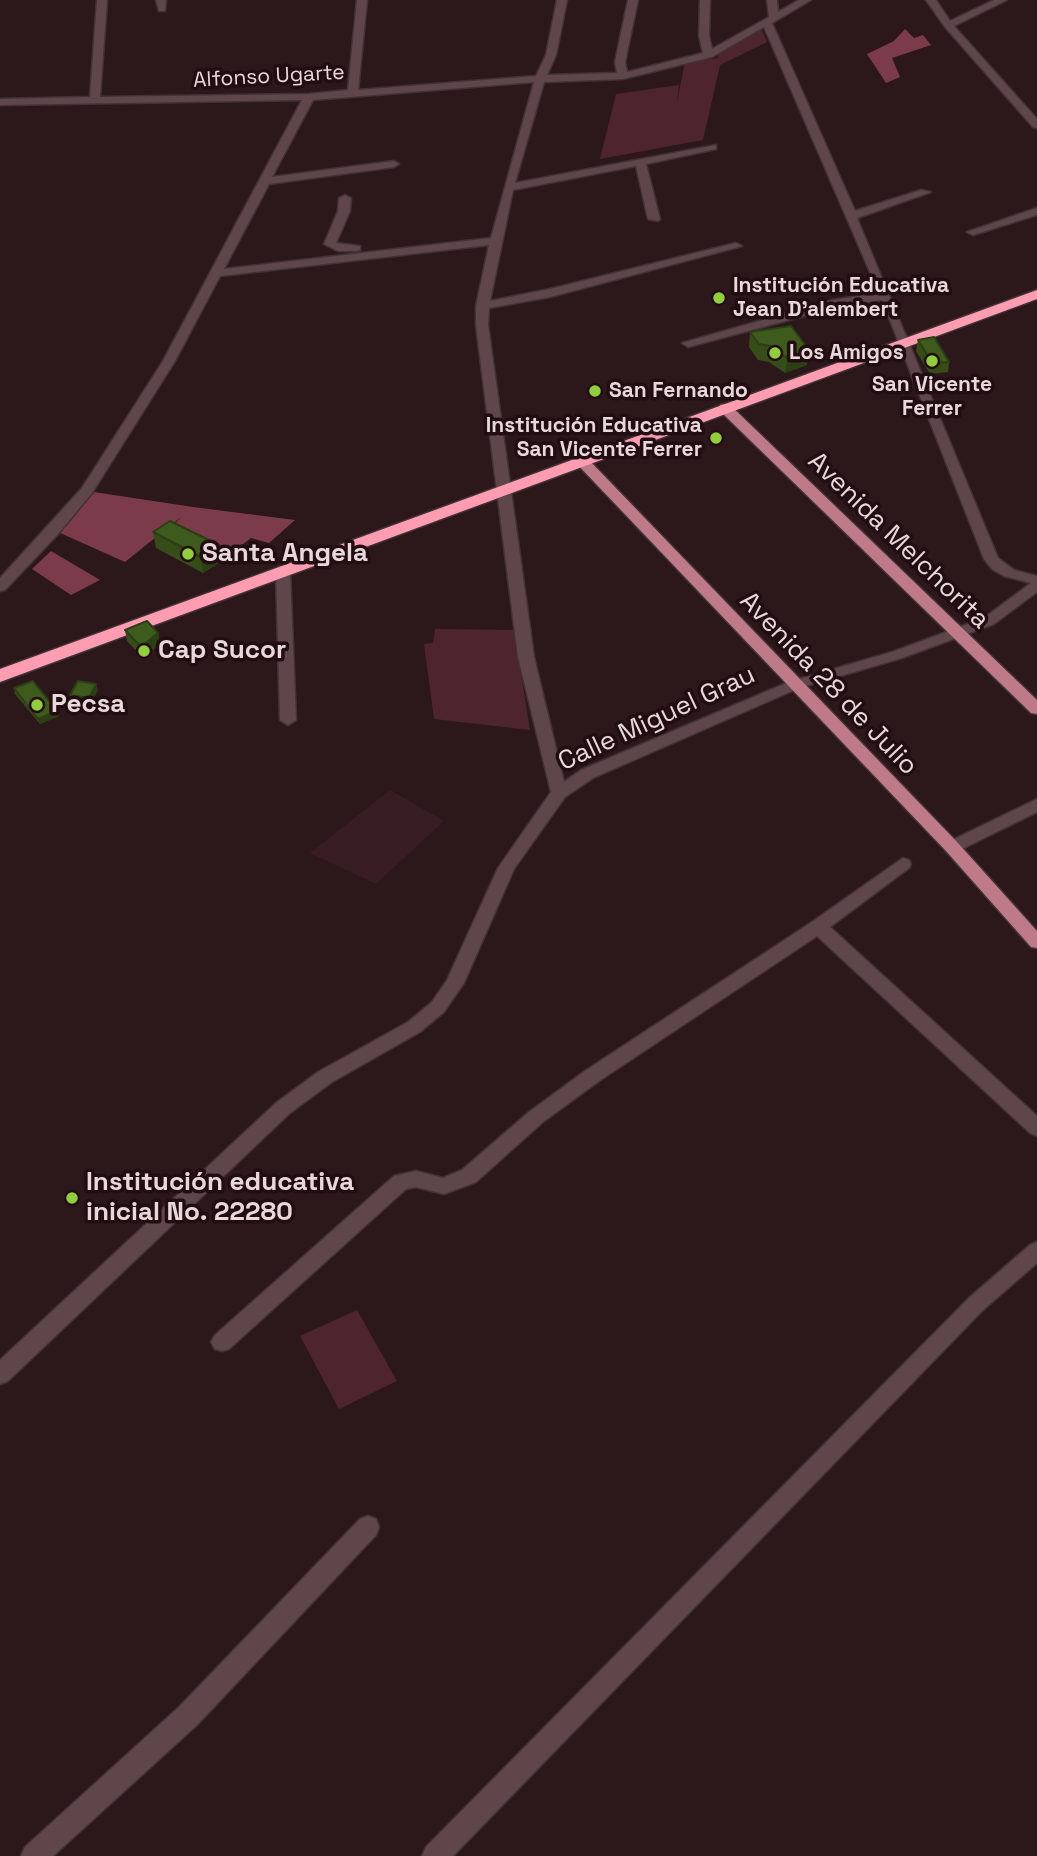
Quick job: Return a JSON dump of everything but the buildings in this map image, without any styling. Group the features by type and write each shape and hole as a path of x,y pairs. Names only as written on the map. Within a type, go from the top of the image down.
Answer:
{"highway":[{"path":"0,676 1037,294"}],"main road":[{"name":"Avenida Melchorita","path":"725,408 1037,709"},
{"name":"Avenida 28 de Julio","path":"582,461 952,847 1037,942"}],"street":[{"path":"95,102 102,0"},
{"path":"353,92 362,0"},
{"path":"559,793 526,657 482,325 482,306 508,188 540,79 551,55 562,0"},
{"path":"623,76 620,62 634,0"},
{"path":"705,0 704,36 708,55"},
{"path":"772,0 770,21 886,296 991,559 1009,573 1037,582"},
{"name":"Alfonso Ugarte","path":"0,102 309,97 540,79 623,76 708,55 806,0"},
{"path":"931,0 948,25 1037,125"},
{"path":"948,25 1002,0"},
{"path":"0,587 87,490 169,361 309,97"},
{"path":"508,188 712,147"},
{"path":"640,160 654,219"},
{"path":"264,180 394,164"},
{"path":"851,216 925,192"},
{"path":"345,198 344,211 330,244 338,248 358,248 383,253"},
{"path":"974,232 1037,211"},
{"path":"216,273 496,241"},
{"path":"482,306 550,293 736,246"},
{"path":"688,343 837,303 886,296"},
{"path":"283,572 288,720"},
{"name":"Calle Miguel Grau","path":"0,1374 283,1108 324,1077 414,1027 438,1007 456,983 506,868 559,793 587,774 794,685 959,634 989,621 1037,582"},
{"path":"952,847 1037,805"},
{"path":"222,1342 401,1182 416,1179 444,1186 469,1176 536,1117 592,1076 818,927 903,864"},
{"path":"818,927 1037,1128"},
{"path":"435,1856 976,1304 1037,1251"},
{"path":"34,1856 188,1716 368,1527"}],"shaded area":[{"path":"760,26 767,42 720,65 703,140 600,159 616,94 679,85 677,102 685,62 718,58 716,50"},
{"path":"905,29 914,38 923,35 931,45 892,58 900,77 886,83 867,54 894,41"},
{"path":"94,492 295,520 269,543 251,538 229,555 169,530 181,517 125,562 58,532"},
{"path":"51,551 100,580 71,595 32,569"},
{"path":"435,629 514,630 530,730 434,719 424,644 433,643"},
{"path":"390,790 444,821 376,884 310,853"},
{"path":"357,1310 397,1381 339,1409 300,1336"}],"place":[{"name":"Institución Educativa Jean D'alembert","path":"719,298"},
{"name":"Los Amigos","path":"775,353"},
{"name":"San Vicente Ferrer","path":"932,361"},
{"name":"San Fernando","path":"595,391"},
{"name":"Institución Educativa San Vicente Ferrer","path":"716,438"},
{"name":"Santa Angela","path":"188,554"},
{"name":"Cap Sucor","path":"144,651"},
{"name":"Pecsa","path":"37,705"},
{"name":"Institución educativa inicial No. 22280","path":"72,1198"}]}
